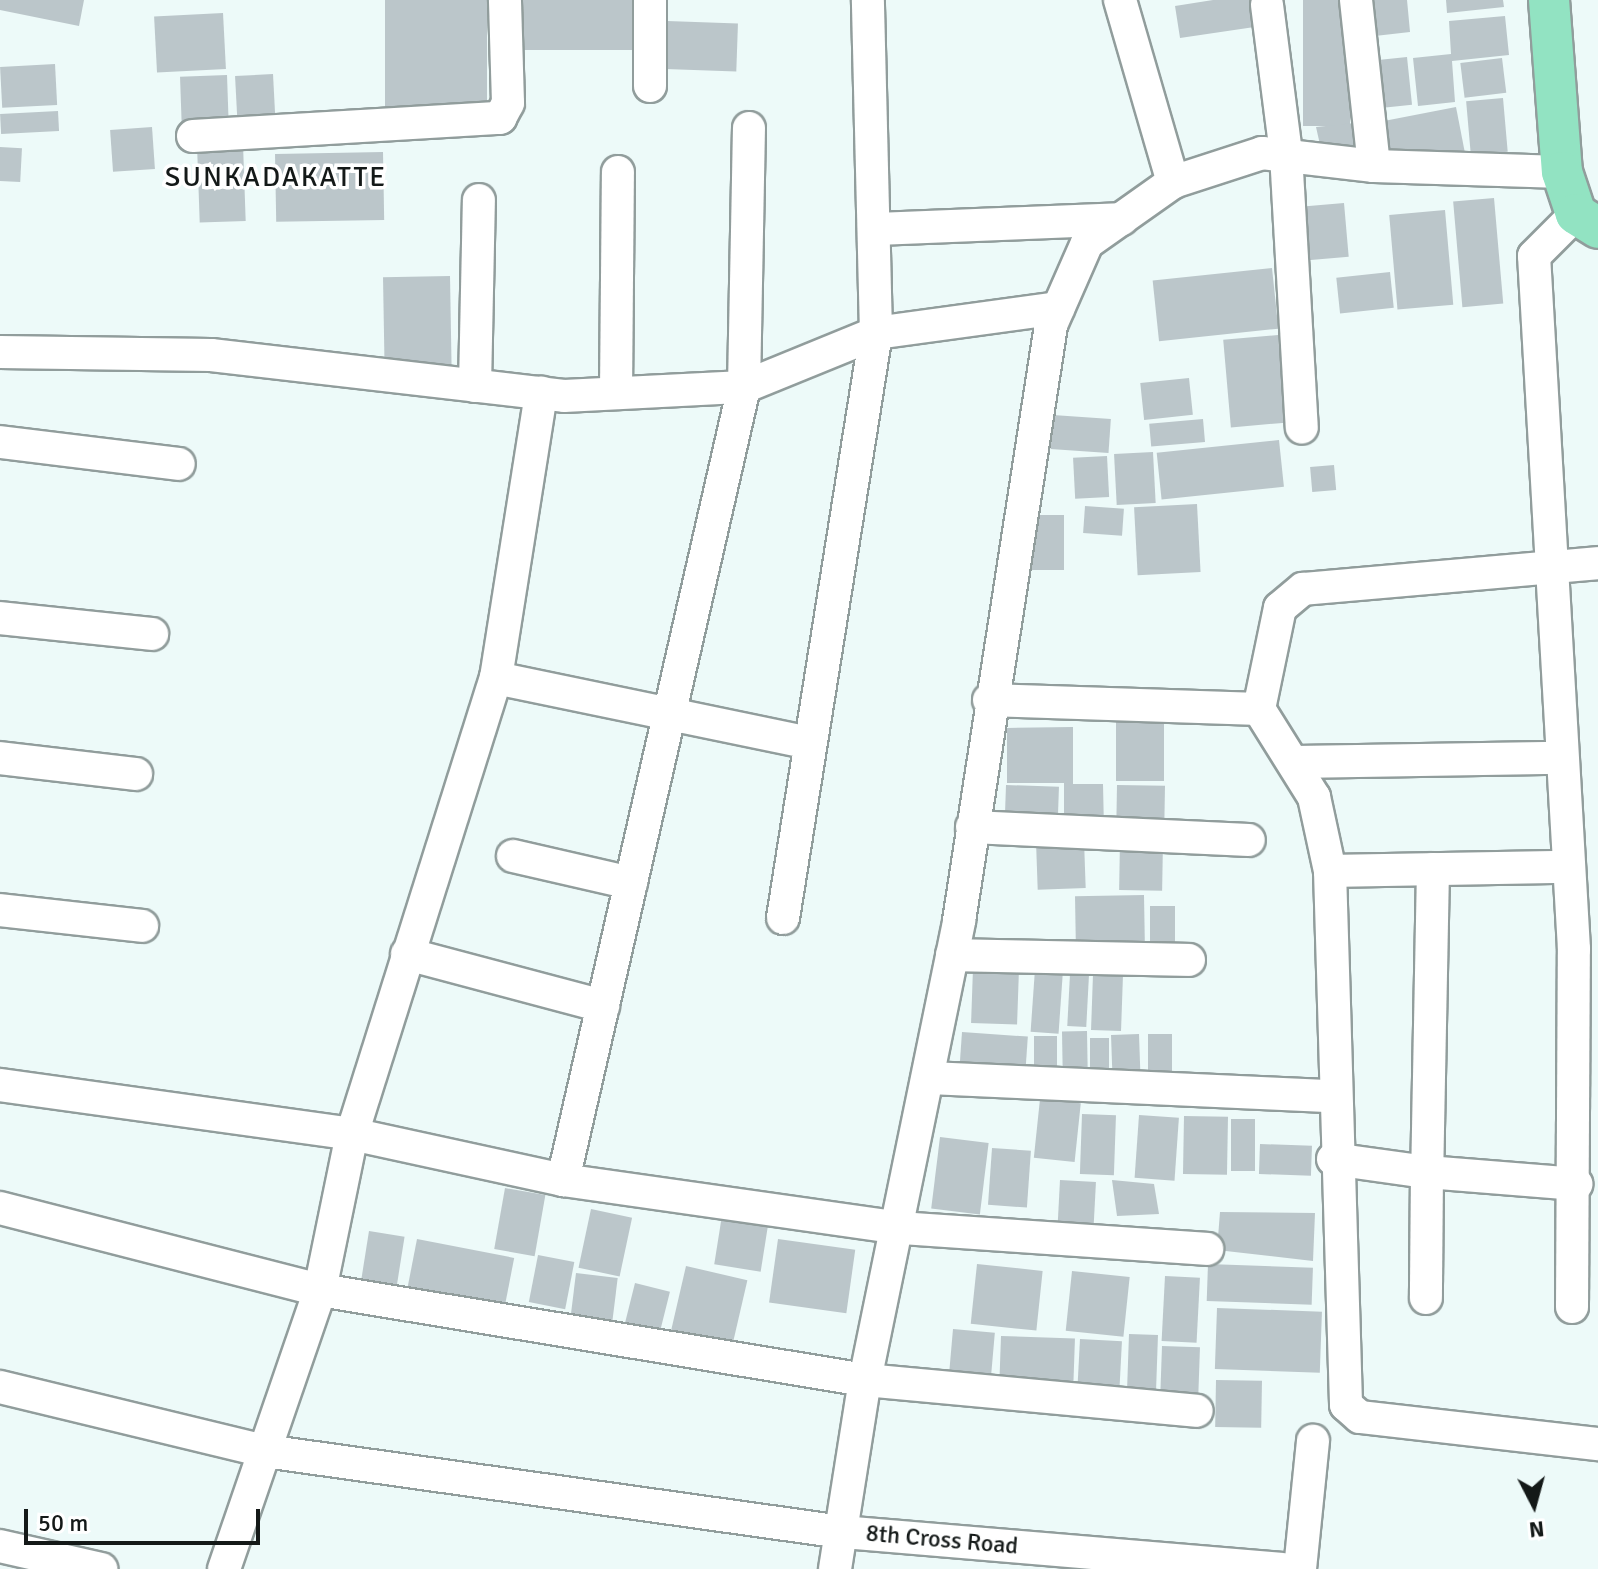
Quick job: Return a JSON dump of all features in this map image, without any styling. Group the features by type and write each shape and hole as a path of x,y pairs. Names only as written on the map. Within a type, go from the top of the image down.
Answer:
{"main road":[{"path":"1549,0 1562,172 1587,221"}],"street":[{"path":"193,136 500,118 508,103 505,0"},
{"path":"650,0 650,86"},
{"path":"783,918 876,333 868,0"},
{"path":"1120,0 1173,182"},
{"path":"1356,0 1374,166"},
{"path":"1267,5 1286,154 1302,428"},
{"path":"563,1180 744,387 749,128"},
{"path":"835,1569 865,1380 900,1228 952,955 989,700 1058,308 1087,243 1173,182 1262,153 1374,166 1562,172"},
{"path":"616,393 618,172"},
{"path":"475,386 479,200"},
{"path":"874,229 1122,219"},
{"path":"1572,1307 1577,1184 1566,867 1534,256 1587,221"},
{"path":"0,352 211,355 541,393 616,393 744,387 876,333 1058,308"},
{"path":"224,1569 320,1290 352,1134 496,678 541,393"},
{"path":"0,442 179,464"},
{"path":"1598,563 1303,589 1280,608 1259,709 1296,762 1323,823 1330,871 1333,1159 1342,1391 1352,1412 1598,1444"},
{"path":"0,618 152,634"},
{"path":"496,678 810,743"},
{"path":"989,700 1259,709"},
{"path":"0,758 136,774"},
{"path":"1296,762 1560,758"},
{"path":"972,827 1249,840"},
{"path":"513,856 631,883"},
{"path":"1330,871 1566,867"},
{"path":"1426,1298 1433,869"},
{"path":"0,910 142,926"},
{"path":"407,954 603,1006"},
{"path":"952,955 1189,960"},
{"path":"929,1078 1333,1096"},
{"path":"0,1085 352,1134 563,1180 900,1228 1207,1249"},
{"path":"1333,1159 1427,1172 1577,1184"},
{"path":"0,1208 320,1290 865,1380 1197,1411"},
{"name":"8th Cross Road","path":"0,1387 265,1451 842,1532 1281,1569"},
{"path":"1300,1569 1313,1441"},
{"path":"0,1546 101,1569"}],"building":[{"path":"0,0 84,0 79,26 0,10"},
{"path":"385,0 487,0 487,113 385,113"},
{"path":"519,0 633,0 633,50 519,50"},
{"path":"1213,0 1265,0 1268,25 1180,38 1175,6"},
{"path":"1303,0 1350,0 1350,126 1303,126"},
{"path":"1362,0 1407,0 1410,32 1366,37"},
{"path":"1446,0 1503,0 1504,7 1447,13"},
{"path":"223,13 226,69 157,73 154,17"},
{"path":"1505,16 1509,55 1452,61 1455,102 1418,106 1413,58 1451,54 1449,21"},
{"path":"667,21 738,23 736,71 665,69"},
{"path":"1407,57 1412,105 1383,108 1378,60"},
{"path":"1502,58 1506,93 1465,98 1460,63"},
{"path":"55,64 57,105 2,108 0,67"},
{"path":"273,74 276,124 238,126 235,76"},
{"path":"227,75 229,126 182,128 180,77"},
{"path":"1503,98 1508,152 1471,155 1466,101"},
{"path":"1456,107 1466,157 1387,172 1377,122"},
{"path":"58,111 59,131 1,134 0,114"},
{"path":"1365,122 1368,158 1321,149 1316,127"},
{"path":"152,127 155,169 113,172 110,130"},
{"path":"243,144 246,221 200,223 197,146"},
{"path":"0,147 22,148 20,182 0,181"},
{"path":"383,152 384,220 276,222 275,154"},
{"path":"1494,198 1503,304 1462,307 1453,202"},
{"path":"1344,203 1349,257 1308,260 1303,207"},
{"path":"1445,210 1453,305 1397,310 1389,215"},
{"path":"1272,268 1278,329 1159,341 1153,281"},
{"path":"1390,272 1394,308 1340,313 1336,278"},
{"path":"450,276 452,365 385,366 383,277"},
{"path":"1278,335 1286,423 1231,427 1223,340"},
{"path":"1189,378 1193,415 1144,420 1140,383"},
{"path":"1053,415 1111,419 1108,453 1051,449"},
{"path":"1203,419 1205,442 1151,447 1149,424"},
{"path":"1279,440 1284,487 1162,500 1157,453"},
{"path":"1153,452 1156,503 1117,505 1114,454"},
{"path":"1107,456 1109,497 1075,499 1073,458"},
{"path":"1334,465 1336,490 1312,492 1310,467"},
{"path":"1197,504 1201,572 1138,575 1134,507"},
{"path":"1085,506 1124,509 1122,536 1083,533"},
{"path":"1030,515 1064,515 1064,570 1030,570"},
{"path":"1116,721 1164,721 1164,781 1116,781"},
{"path":"1073,727 1073,784 1103,784 1104,829 1064,829 1064,783 1007,783 1007,728"},
{"path":"1006,785 1059,787 1058,827 1005,825"},
{"path":"1117,785 1165,786 1164,826 1116,825"},
{"path":"1084,840 1086,888 1038,890 1036,842"},
{"path":"1120,840 1163,841 1162,891 1119,890"},
{"path":"1144,895 1145,953 1076,954 1075,896"},
{"path":"1150,906 1175,906 1175,958 1150,958"},
{"path":"973,968 1019,970 1017,1025 971,1023"},
{"path":"1035,969 1063,971 1059,1034 1031,1032"},
{"path":"1070,974 1089,975 1086,1027 1067,1026"},
{"path":"1093,974 1123,975 1121,1031 1091,1030"},
{"path":"1062,1031 1087,1031 1088,1079 1063,1079"},
{"path":"962,1032 1028,1037 1025,1078 959,1073"},
{"path":"1139,1034 1141,1085 1113,1086 1111,1035"},
{"path":"1148,1034 1172,1034 1172,1082 1148,1082"},
{"path":"1034,1036 1057,1036 1057,1079 1034,1079"},
{"path":"1090,1038 1109,1038 1109,1078 1090,1078"},
{"path":"1040,1099 1081,1103 1075,1162 1034,1158"},
{"path":"1082,1114 1116,1115 1114,1175 1080,1174"},
{"path":"1139,1115 1179,1118 1175,1181 1135,1178"},
{"path":"1184,1116 1228,1117 1227,1175 1183,1174"},
{"path":"1231,1119 1255,1119 1255,1171 1231,1171"},
{"path":"940,1137 989,1143 980,1214 931,1208"},
{"path":"1260,1144 1312,1146 1311,1176 1259,1174"},
{"path":"992,1148 1031,1151 1027,1208 988,1205"},
{"path":"1060,1180 1096,1182 1093,1232 1057,1230"},
{"path":"1112,1180 1154,1184 1159,1214 1117,1216"},
{"path":"505,1188 545,1195 535,1256 494,1249"},
{"path":"591,1209 632,1218 620,1276 579,1268"},
{"path":"723,1209 769,1216 761,1272 714,1264"},
{"path":"1220,1212 1315,1213 1313,1261 1217,1250"},
{"path":"369,1231 405,1237 395,1296 360,1290"},
{"path":"417,1239 514,1258 503,1318 405,1299"},
{"path":"778,1239 855,1250 846,1313 769,1302"},
{"path":"538,1255 574,1262 565,1309 529,1302"},
{"path":"977,1264 1043,1271 1036,1331 971,1324"},
{"path":"1208,1264 1313,1268 1312,1305 1207,1301"},
{"path":"686,1266 747,1280 733,1344 671,1330"},
{"path":"1072,1271 1130,1277 1123,1337 1066,1331"},
{"path":"576,1273 618,1278 611,1331 570,1326"},
{"path":"1165,1276 1200,1278 1197,1343 1162,1341"},
{"path":"635,1283 670,1292 659,1337 624,1329"},
{"path":"1217,1308 1322,1312 1320,1373 1215,1369"},
{"path":"953,1329 995,1333 990,1389 948,1386"},
{"path":"1129,1334 1158,1335 1156,1398 1127,1397"},
{"path":"1001,1336 1075,1339 1073,1385 999,1382"},
{"path":"1080,1339 1122,1341 1119,1391 1077,1389"},
{"path":"1162,1346 1200,1347 1198,1404 1160,1403"},
{"path":"1216,1380 1262,1381 1261,1428 1215,1427"}],"district":[{"name":"SUNKADAKATTE","path":"276,177"}]}
